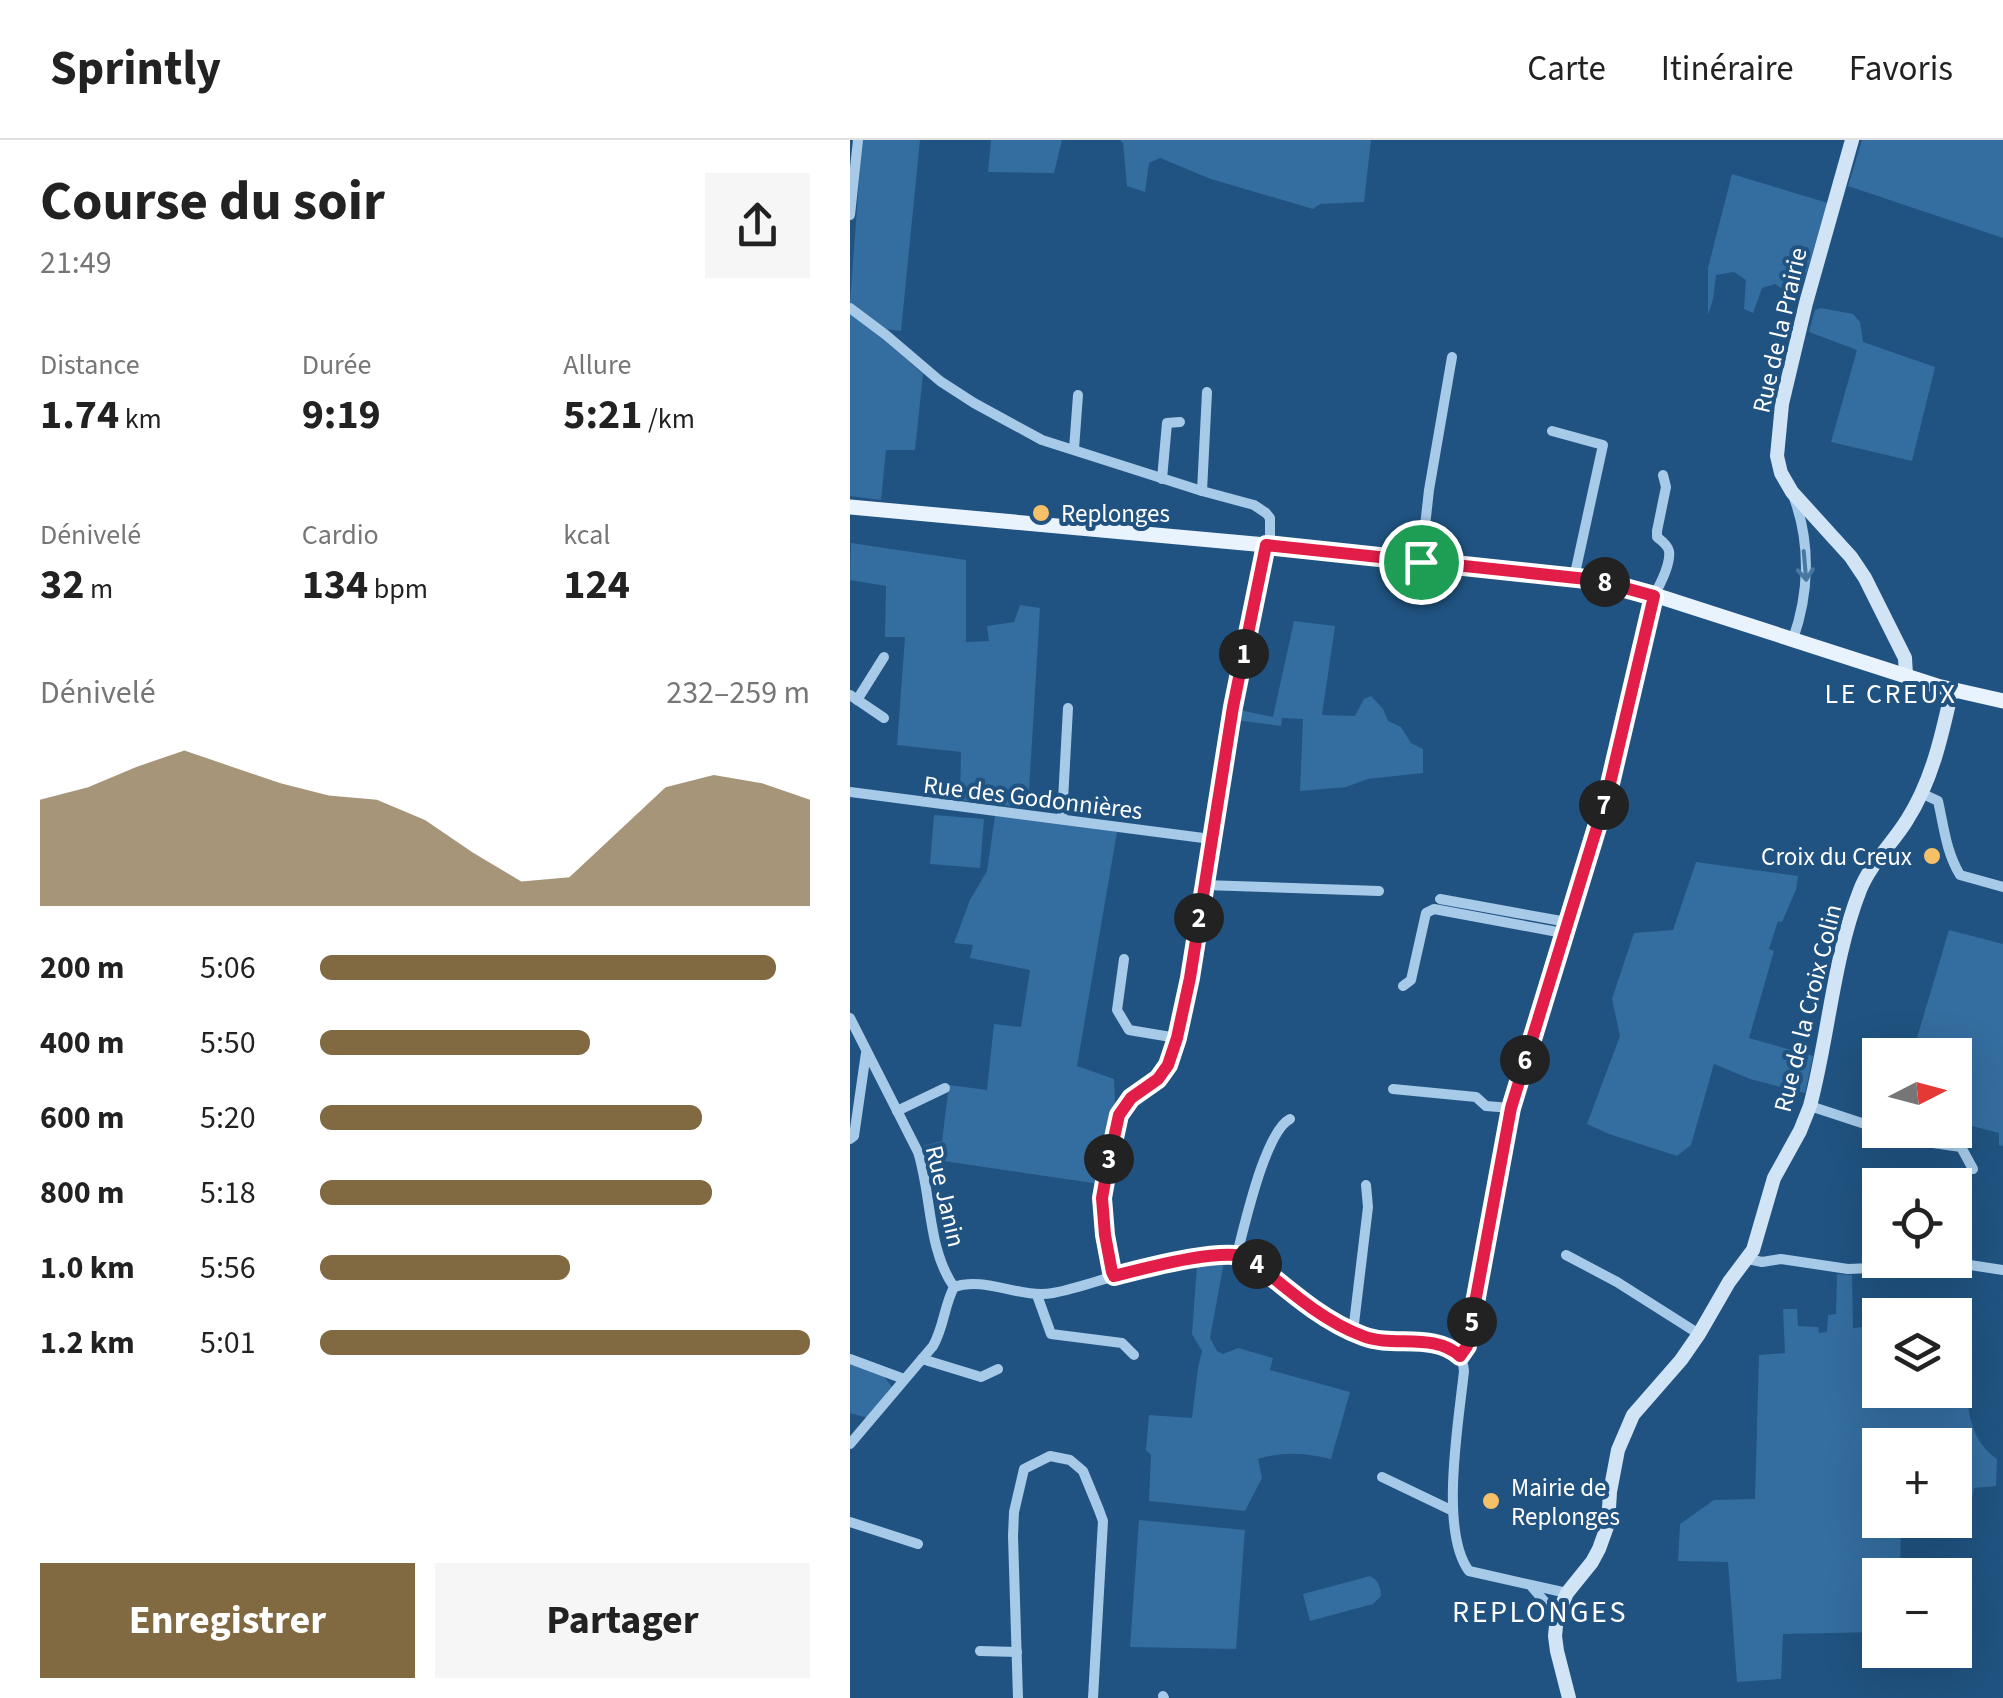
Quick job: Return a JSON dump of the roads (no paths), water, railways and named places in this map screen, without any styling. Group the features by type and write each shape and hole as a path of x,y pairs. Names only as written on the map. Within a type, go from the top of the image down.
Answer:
{"main road":[{"path":"850,506 1268,545 1619,585 1952,690 2003,701"}],"street":[{"path":"850,215 858,140"},
{"name":"Rue de la Prairie","path":"1852,140 1806,303 1782,404 1776,456 1781,473 1809,523 1851,557 1865,578 1905,658 1906,675"},
{"path":"850,308 940,382 1042,440 1245,502 1266,513 1271,524 1233,707 1177,1038 1168,1065 1158,1079 1131,1098 1119,1115 1102,1198 1114,1276"},
{"path":"1421,562 1428,490 1452,357"},
{"path":"1202,492 1207,392"},
{"path":"1074,449 1078,395"},
{"path":"1162,479 1167,424 1180,422"},
{"path":"1552,432 1602,445 1574,578"},
{"path":"1460,1356 1467,1346 1511,1108 1609,788 1654,596 1669,552 1657,536 1666,487 1664,475"},
{"path":"1793,639 1804,605 1809,523"},
{"path":"884,658 854,698 884,718"},
{"name":"Rue de la Croix Colin","path":"1557,1616 1567,1594 1599,1549 1608,1524 1614,1463 1633,1416 1681,1360 1756,1243 1774,1178 1810,1106 1849,918 1862,883 1907,821 1922,793 1941,739 1952,690"},
{"path":"1062,819 1068,708"},
{"name":"Rue des Godonnières","path":"850,792 1210,839"},
{"path":"1922,793 1938,801 1952,862 1960,875 2003,886"},
{"path":"1204,885 1378,891"},
{"path":"1440,898 1565,928"},
{"path":"1403,986 1411,980 1426,913 1434,908 1565,928"},
{"path":"1124,960 1117,1010 1129,1030 1177,1038"},
{"name":"Rue Janin","path":"850,1018 921,1162 936,1245 943,1270 954,1287"},
{"path":"850,1139 854,1136 866,1050"},
{"path":"897,1111 944,1088"},
{"path":"1393,1089 1476,1097 1486,1106 1511,1108"},
{"path":"1810,1106 1862,1123"},
{"path":"1237,1254 1266,1156 1281,1124 1290,1119"},
{"path":"1962,1148 1973,1169"},
{"path":"1353,1332 1368,1207 1366,1185"},
{"path":"1756,1243 1781,1259"},
{"path":"850,1444 937,1339 954,1287 974,1284 1037,1295 1055,1293 1211,1255 1237,1254 1248,1257 1326,1317 1353,1332 1368,1338 1431,1342 1452,1348 1460,1356 1464,1371 1452,1512 1462,1559 1469,1571 1567,1594"},
{"path":"1566,1254 1699,1334"},
{"path":"1748,1259 1862,1268"},
{"path":"1972,1265 2003,1270"},
{"path":"1037,1295 1051,1334 1122,1343 1134,1354"},
{"path":"850,1359 904,1379"},
{"path":"922,1360 981,1377 998,1369"},
{"path":"1018,1698 1014,1512 1024,1469 1050,1456 1070,1460 1083,1470 1102,1521 1094,1698"},
{"path":"1382,1477 1452,1512"},
{"path":"850,1522 918,1544"},
{"path":"1531,1586 1557,1616 1557,1651 1569,1698"},
{"path":"980,1650 1017,1652"}],"place":[{"name":"Replonges","path":"1041,513"},
{"name":"Croix du Creux","path":"1932,856"},
{"name":"Mairie de Replonges","path":"1491,1501"}],"district":[{"name":"LE CREUX","path":"1891,693"},
{"name":"REPLONGES","path":"1540,1612"}]}
